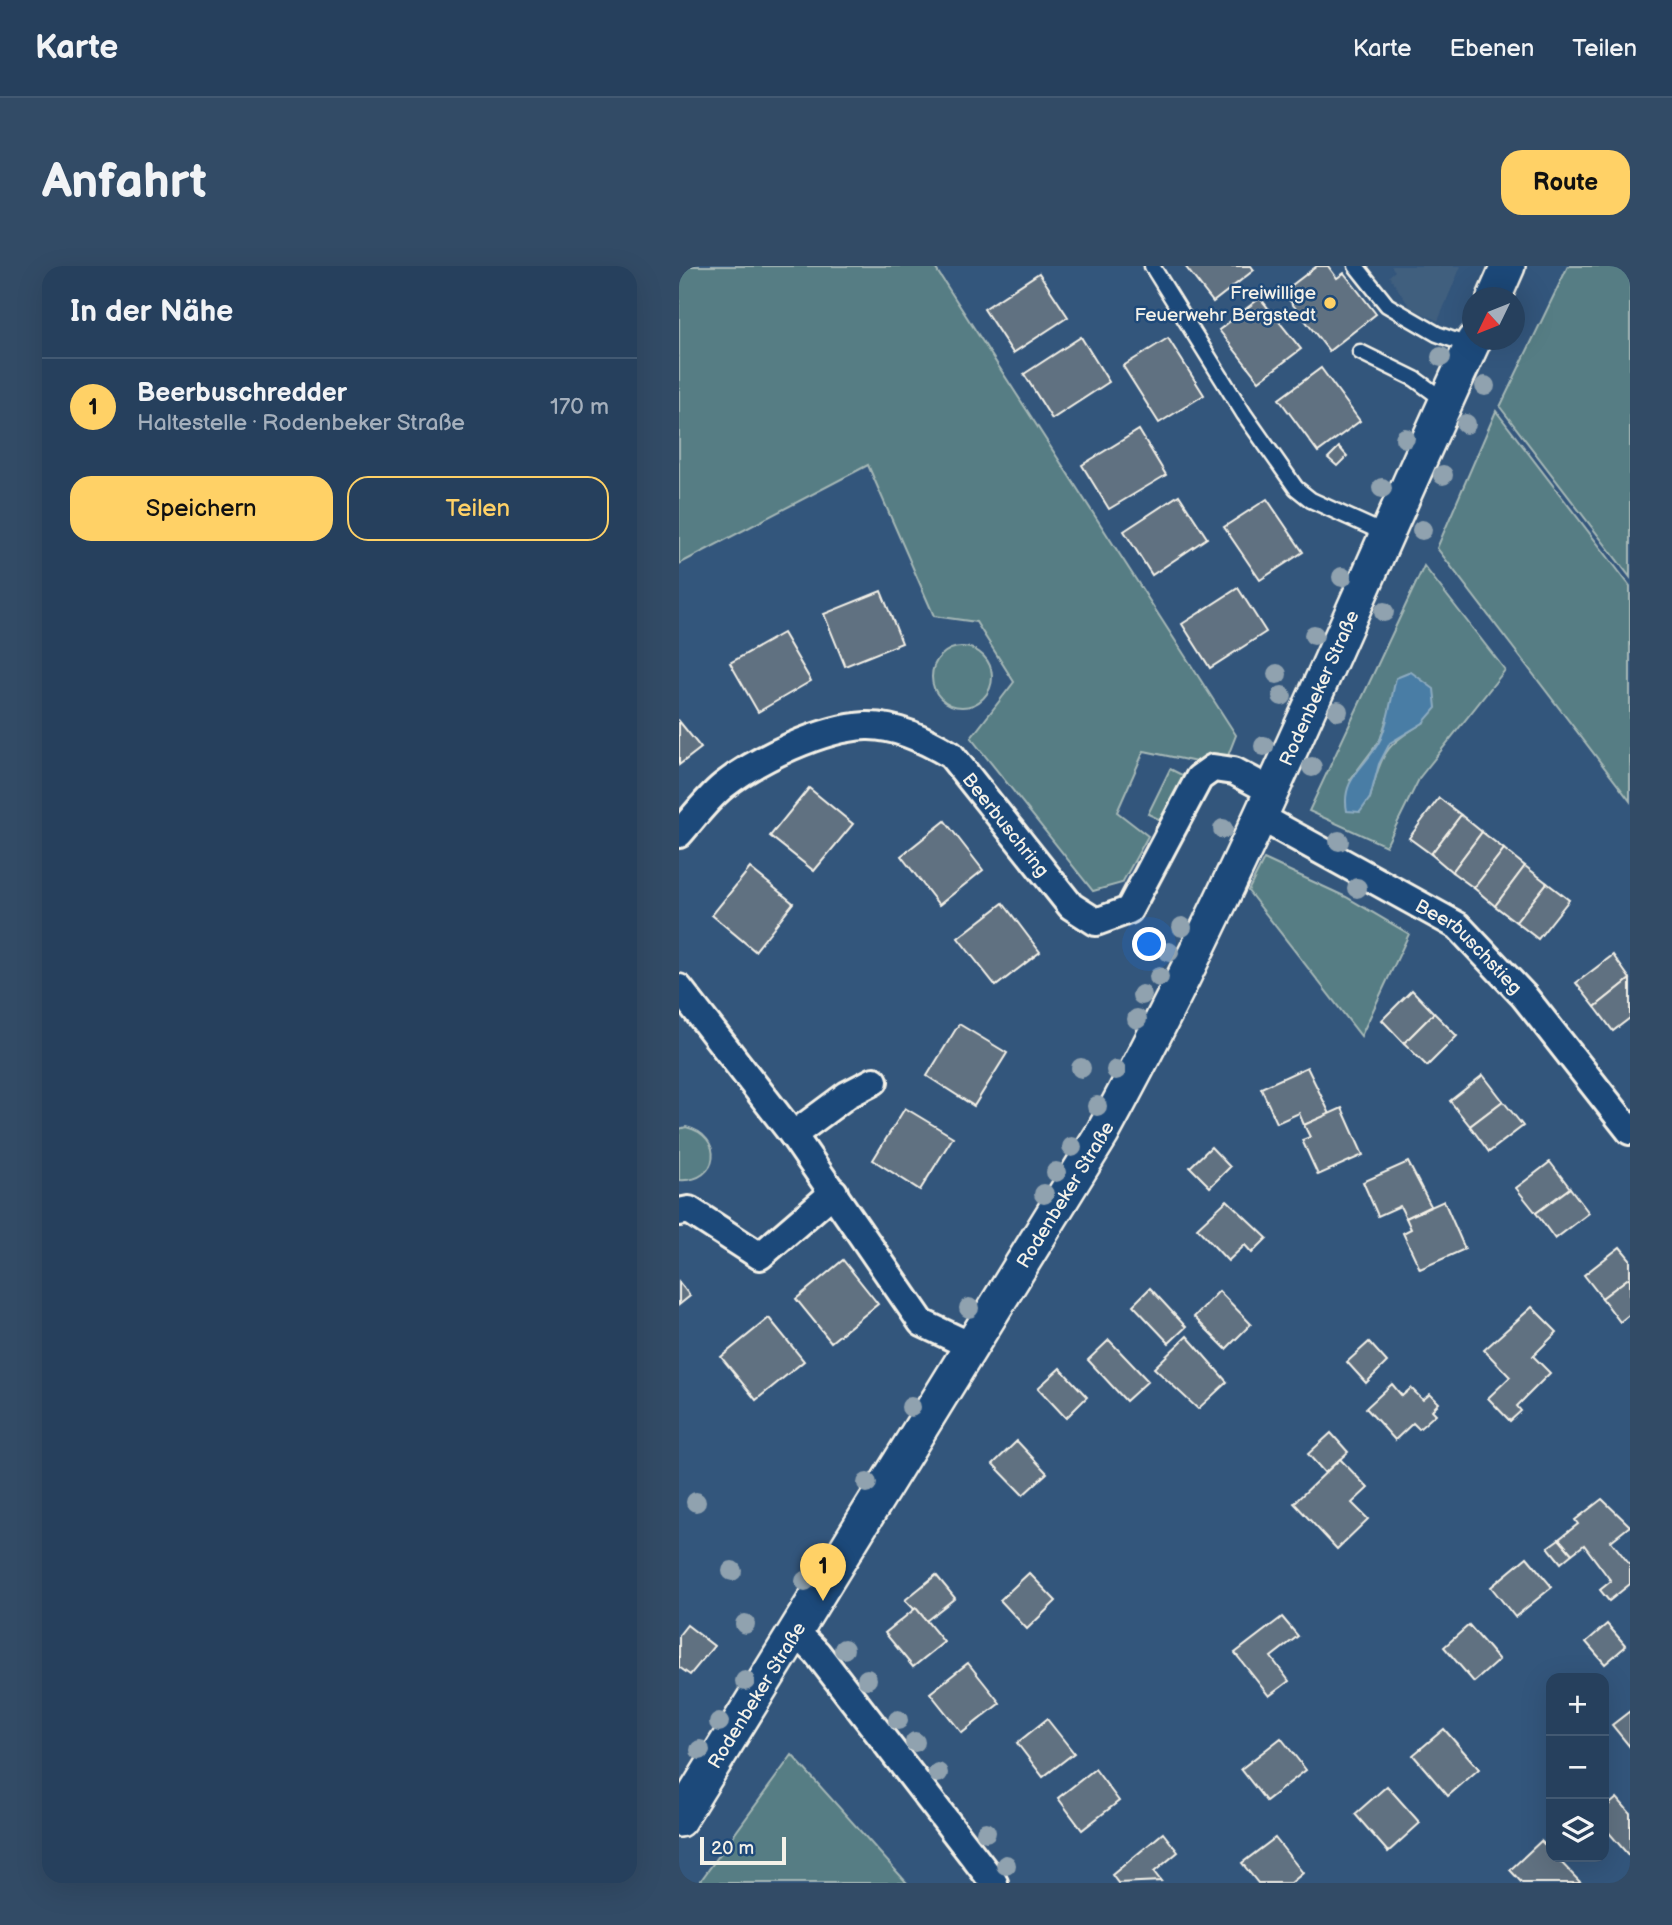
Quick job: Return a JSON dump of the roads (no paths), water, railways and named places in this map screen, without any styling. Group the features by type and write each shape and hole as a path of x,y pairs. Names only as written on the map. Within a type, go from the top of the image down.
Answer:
{"street":[{"path":"1498,287 1508,266"},
{"name":"Rodenbeker Straße","path":"679,1820 1134,1076 1267,805 1470,350"},
{"name":"Beerbuschring","path":"679,834 722,786 775,754 826,734 866,726 898,731 926,740 951,755 1071,906 1096,922 1129,910 1199,778 1213,768 1234,771 1267,805"},
{"name":"Beerbuschstieg","path":"1267,805 1458,926 1524,996 1630,1130"},
{"path":"679,988 793,1135 922,1323 971,1346"},
{"path":"793,1135 847,1095 874,1081"},
{"path":"679,1212 689,1210 759,1256 834,1192"},
{"path":"795,1632 817,1653 994,1883"}],"lane":[{"path":"1152,266 1244,414 1296,488 1311,500 1386,534"},
{"path":"1356,266 1387,305 1437,334 1462,340"},
{"path":"1360,352 1415,379 1445,401"}],"place":[{"name":"Freiwillige Feuerwehr Bergstedt","path":"1330,303"},
{"name":"Beerbuschredder","path":"823,1601"}]}
